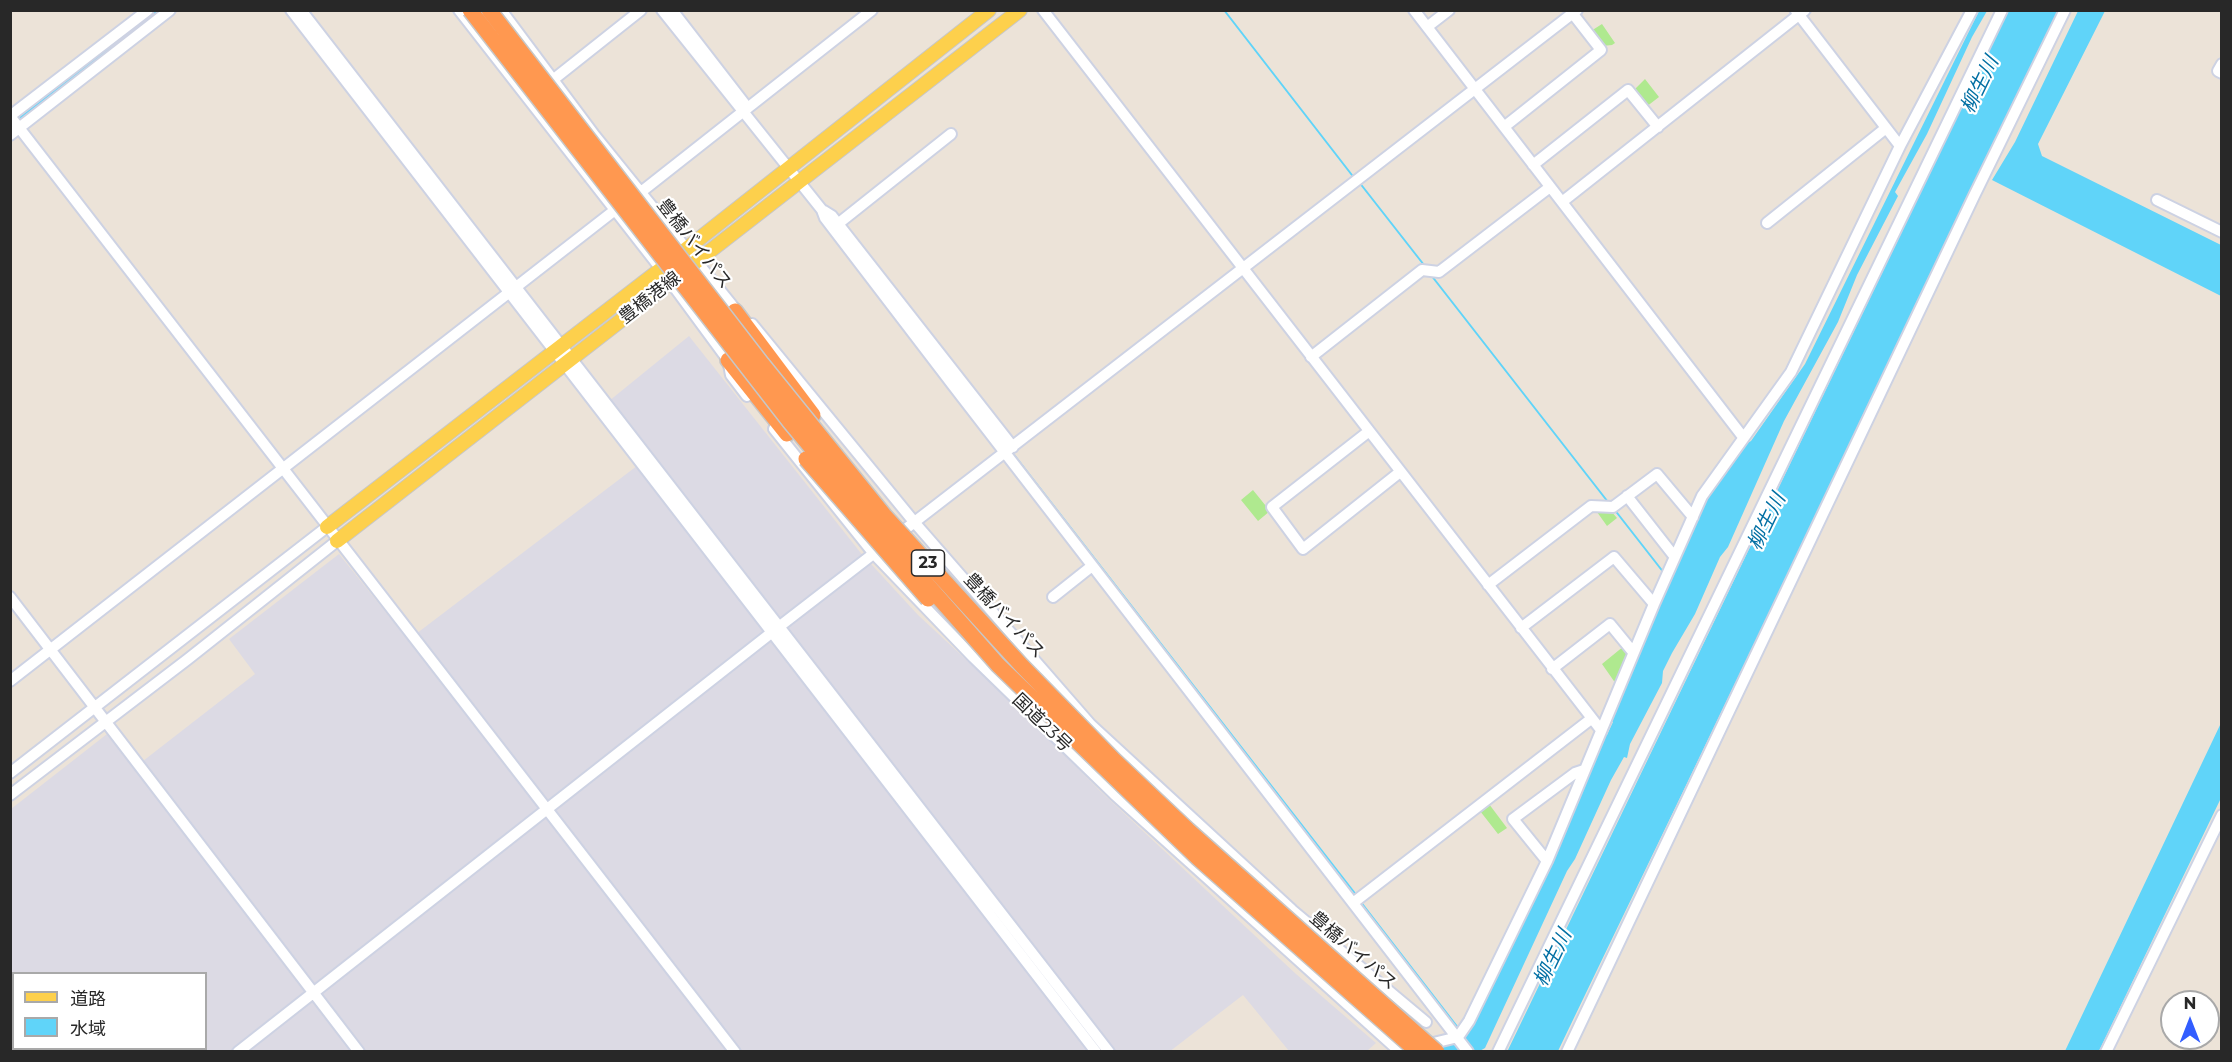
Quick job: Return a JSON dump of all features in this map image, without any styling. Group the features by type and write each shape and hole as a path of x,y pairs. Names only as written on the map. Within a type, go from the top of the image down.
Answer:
{"highway":[{"name":"豊橋バイパス","path":"470,10 790,422 894,547 998,665 1198,858 1418,1052"},
{"name":"豊橋バイパス","path":"489,10 824,443 884,515 1073,718 1188,830 1437,1052"},
{"name":"23","path":"735,311 813,415 990,629"},
{"name":"23","path":"728,360 908,579 998,665"}],"main road":[{"name":"豊橋港線","path":"327,527 687,249 988,10"},
{"name":"豊橋港線","path":"337,541 1020,10"}],"street":[{"path":"148,10 11,116 15,132 282,469 735,1052"},
{"path":"15,132 170,10"},
{"path":"291,10 302,17 1052,987 1078,1020 1109,1052"},
{"name":"国道23号","path":"459,10 661,269 728,360 731,375 737,384 874,554 973,657 1114,794 1282,944 1305,969 1392,1051"},
{"path":"501,10 595,136 735,311 764,337 915,523 1091,725 1248,871 1426,1022"},
{"path":"554,79 640,10"},
{"path":"640,192 872,10"},
{"path":"1043,10 1601,730"},
{"path":"1414,10 1743,437"},
{"path":"1427,27 1449,10"},
{"path":"1392,1051 1460,1034 1547,861 1663,581 1702,496 1791,372 1899,150 1972,10"},
{"path":"1498,1052 2002,10"},
{"path":"1567,1052 1761,639 2065,10"},
{"path":"668,12 711,66 739,109 744,110 1009,450 1092,566 1357,900 1437,1012 1460,1034 1468,1052"},
{"path":"238,1052 428,900 548,810 776,629 1575,12 1601,50 1504,127"},
{"path":"1562,202 1799,12 1883,131 1899,150"},
{"path":"2222,64 2218,71 2222,73"},
{"path":"1533,165 1628,90 1658,127"},
{"path":"1767,223 1883,131"},
{"path":"835,226 951,134"},
{"path":"571,154 595,136"},
{"path":"1311,357 1422,270 1439,272 1550,187"},
{"path":"2157,200 2222,232"},
{"path":"10,681 615,210"},
{"path":"1368,432 1272,507 1303,549 1400,472"},
{"path":"1488,585 1591,506 1612,506 1657,474 1693,517"},
{"path":"1628,496 1674,556"},
{"path":"10,773 327,527"},
{"path":"10,795 337,541"},
{"path":"1521,628 1614,557 1654,604"},
{"path":"1053,597 1092,566"},
{"path":"10,597 359,1052"},
{"path":"1552,669 1610,624 1633,652"},
{"path":"1052,732 1075,707"},
{"path":"1357,900 1591,719"},
{"path":"1547,861 1513,819 1575,773 1584,770"},
{"path":"2106,1052 2222,815"},
{"path":"1228,895 1248,871"},
{"path":"1392,1051 1437,1012"},
{"path":"1078,1020 1096,1052"}],"shaded area":[{"path":"689,336 860,552 918,615 1028,717 1099,790 1296,974 1376,1043 1367,1051 1289,1051 1243,995 1169,1052 27,1052 20,1050 207,1050 207,972 12,972 11,1048 11,809 107,734 134,768 255,674 229,639 339,554 408,640 650,456 609,401"}],"green space":[{"path":"1602,24 1615,43 1612,45 1602,46 1591,31"},
{"path":"1645,79 1659,97 1646,107 1634,90"},
{"path":"1253,490 1270,511 1258,521 1241,500"},
{"path":"1611,511 1617,518 1607,526 1597,512"},
{"path":"1624,646 1628,652 1616,684 1602,664"},
{"path":"1489,804 1507,828 1498,834 1480,811"}],"water":[{"path":"1979,11 1987,11 1972,37 1927,134 1895,192 1898,196 1857,275 1838,322 1784,421 1728,547 1720,557 1695,614 1663,671 1662,683 1630,744 1627,758 1624,757 1611,780 1485,1048 1478,1052 1415,1052 1451,1045 1468,1034 1552,863 1606,732 1607,735 1613,722 1611,721 1658,607 1705,503 1744,445 1751,441 1805,364"},
{"name":"柳生川","path":"2008,11 2059,11 1558,1051 1507,1052"},
{"path":"2078,11 2105,11 2038,144 2042,156 2221,245 2221,296 1992,180 2015,142"},
{"path":"2221,723 2221,798 2099,1051 2065,1051"}],"waterway":[{"path":"10,125 157,10"},
{"path":"1224,10 1355,179"},
{"path":"1359,182 1424,265"},
{"path":"1431,275 1608,502"},
{"path":"1011,451 1357,896"},
{"path":"1614,509 1664,573"},
{"path":"1360,901 1459,1029"}]}
